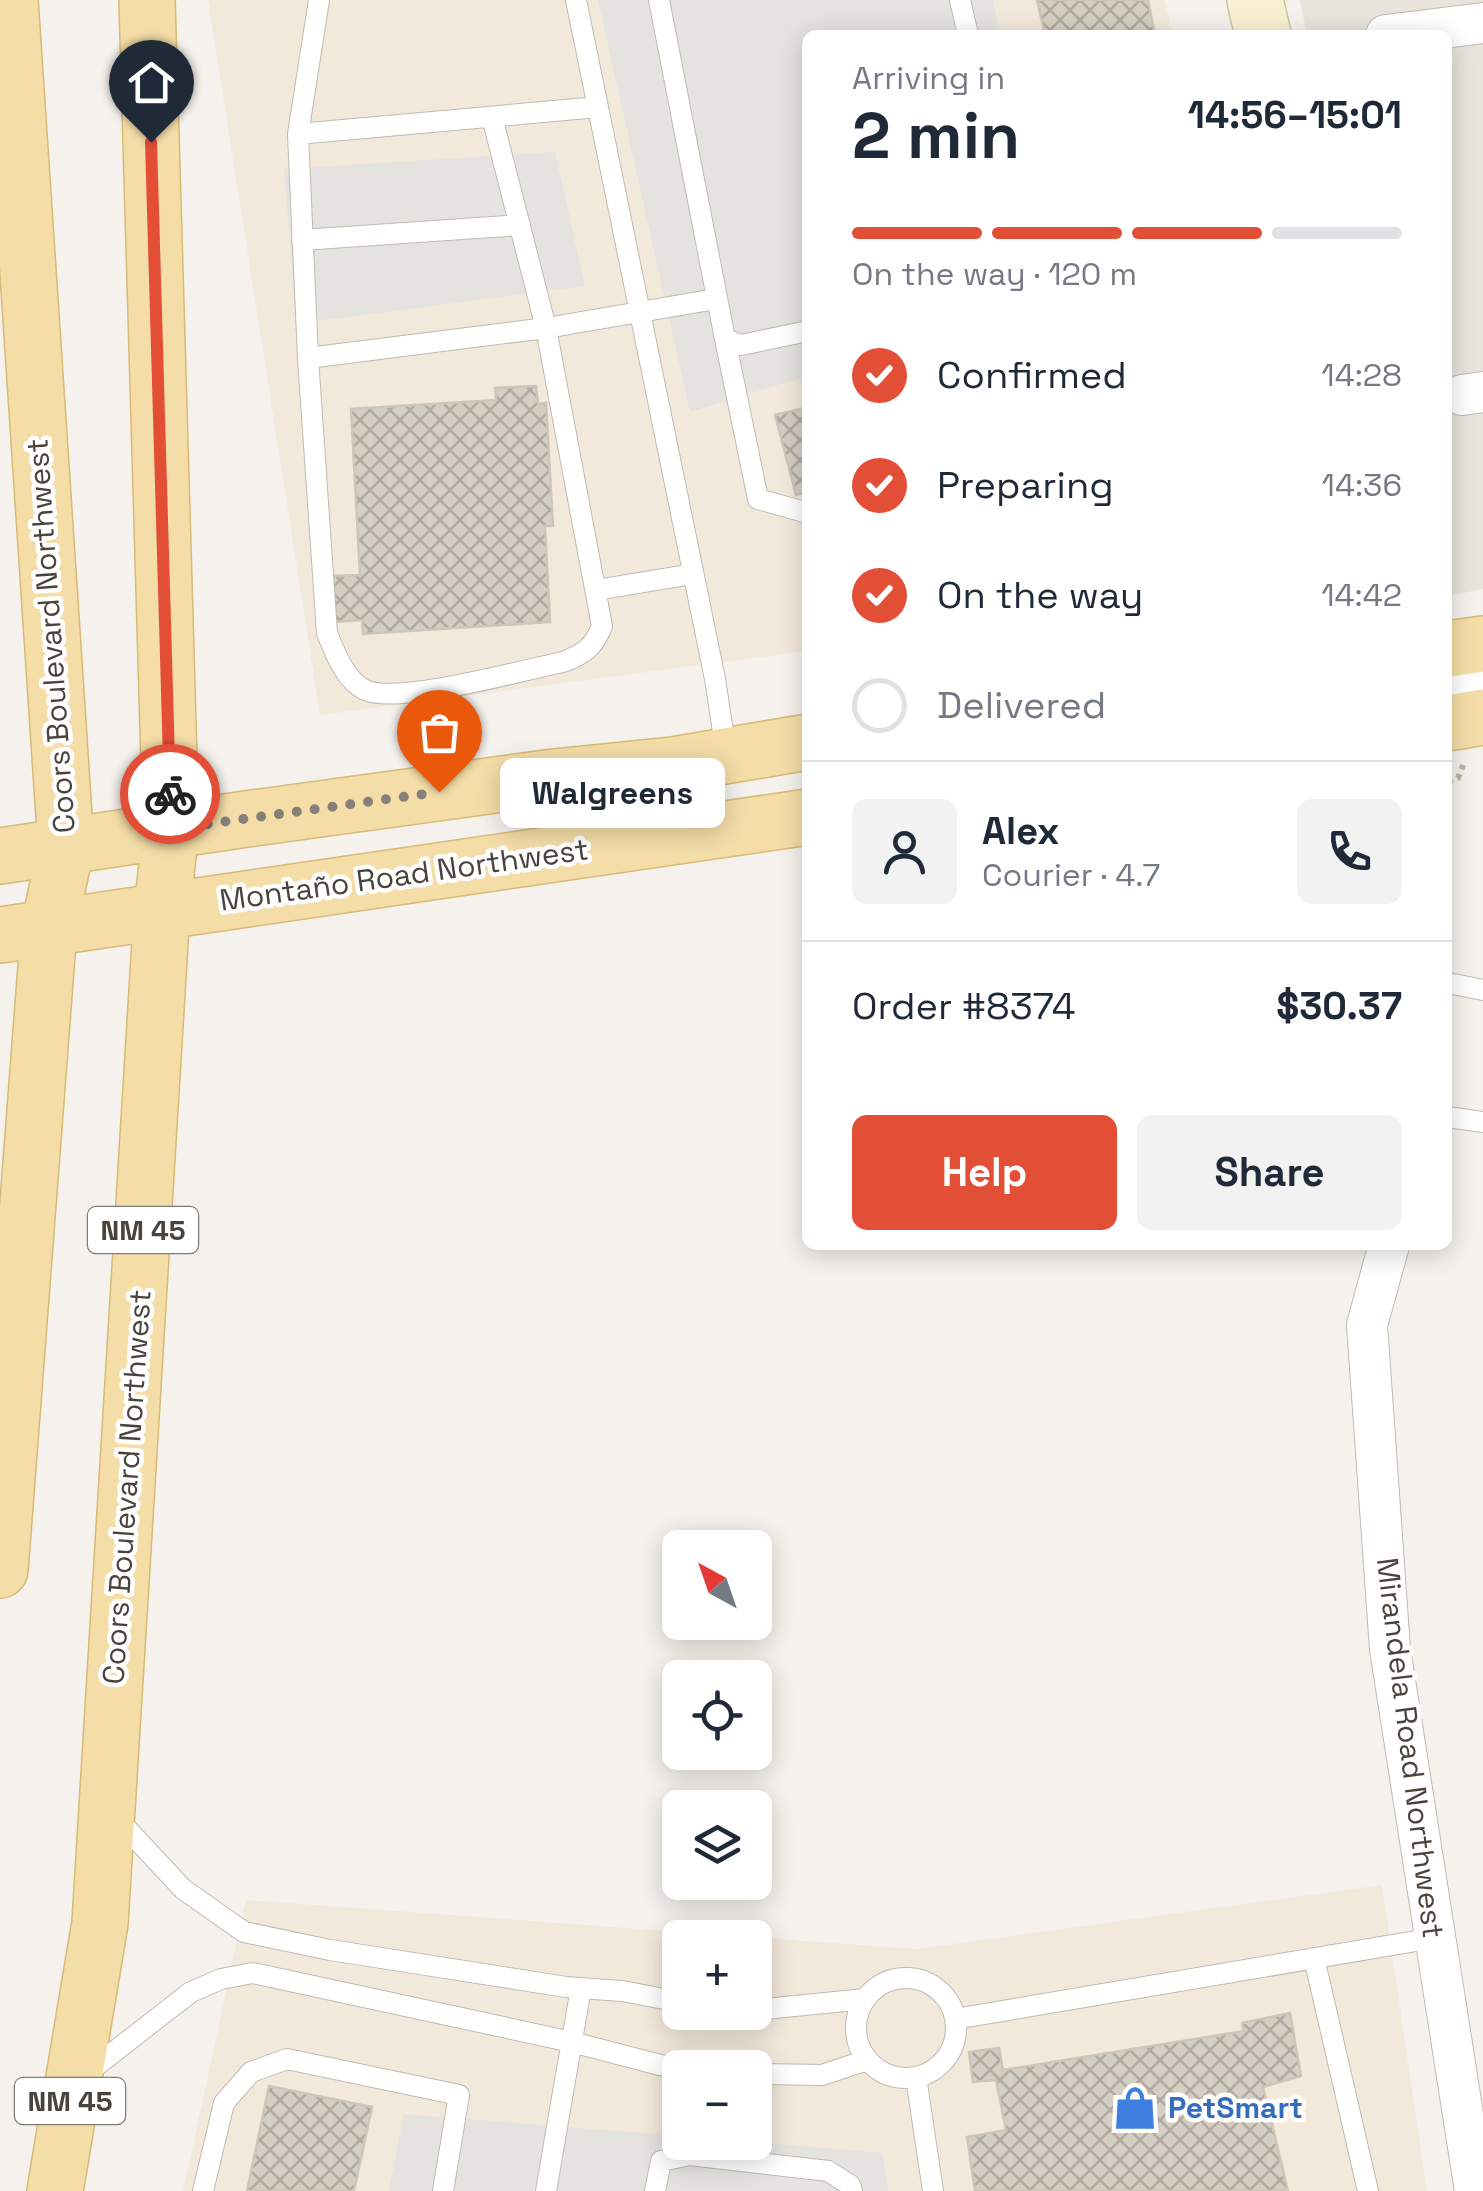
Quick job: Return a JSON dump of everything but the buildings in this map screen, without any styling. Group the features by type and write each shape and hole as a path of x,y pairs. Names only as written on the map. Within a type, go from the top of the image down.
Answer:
{"main road":[{"name":"Coors Boulevard Northwest","path":"0,1570 25,931 66,846 10,0"},
{"name":"Coors Boulevard Northwest","path":"55,2191 100,1923 162,910 171,829 147,0"},
{"path":"1452,648 1483,644"},
{"path":"0,856 802,743"},
{"name":"Montaño Road Northwest","path":"25,931 802,817"}],"street":[{"path":"1255,0 1262,30"},
{"path":"1426,30 1483,23"},
{"name":"Mirandela Road Northwest","path":"1388,1250 1368,1325 1390,1649 1475,2191"}],"lane":[{"path":"320,0 298,134 327,634 340,664 363,689 392,696 563,662 596,644 602,626 546,328 492,116"},
{"path":"576,0 694,574 726,754"},
{"path":"659,0 758,499 802,511"},
{"path":"960,0 967,30"},
{"path":"298,134 598,107"},
{"path":"302,240 520,225"},
{"path":"308,358 546,328 716,299"},
{"path":"725,339 741,346 802,332"},
{"path":"596,590 694,574"},
{"path":"1452,983 1483,990"},
{"path":"1452,1118 1483,1122"},
{"path":"107,1807 182,1890 244,1932 330,1950 662,1999"},
{"path":"955,2019 1434,1938"},
{"path":"1314,1958 1368,2191"},
{"path":"73,2083 191,1992 221,1978 254,1973 662,2063"},
{"path":"908,1978 939,1990 955,2019 951,2051 941,2065 916,2077 895,2077 880,2071 859,2046 858,2014 866,1999 892,1980 908,1978"},
{"path":"546,2191 581,1988"},
{"path":"772,2008 866,1999"},
{"path":"203,2191 224,2103 251,2072 287,2059 459,2096 443,2191"},
{"path":"772,2074 822,2075 867,2060"},
{"path":"916,2077 933,2191"},
{"path":"654,2191 661,2161 690,2155 828,2172 850,2184 852,2191"}],"shaded area":[{"path":"208,0 1165,0 1172,30 802,30 802,652 320,715"},
{"path":"598,0 993,0 999,30 802,30 802,378 690,412"},
{"path":"1300,0 1483,0 1483,589 1452,595 1452,30 1306,30"},
{"path":"555,152 585,286 296,324 284,169"},
{"path":"1382,1885 1427,2191 183,2191 246,1900 662,1930 662,2030 772,2030 772,1938 916,1949"},
{"path":"404,2114 662,2135 662,2160 772,2160 772,2143 883,2153 888,2191 389,2191"}],"way so far":[{"path":"170,794 171,829 439,792"}],"place":[{"name":"Walgreens","path":"439,792"},
{"name":"PetSmart","path":"1135,2108"}],"route":[{"path":"151,142 170,794"}]}
